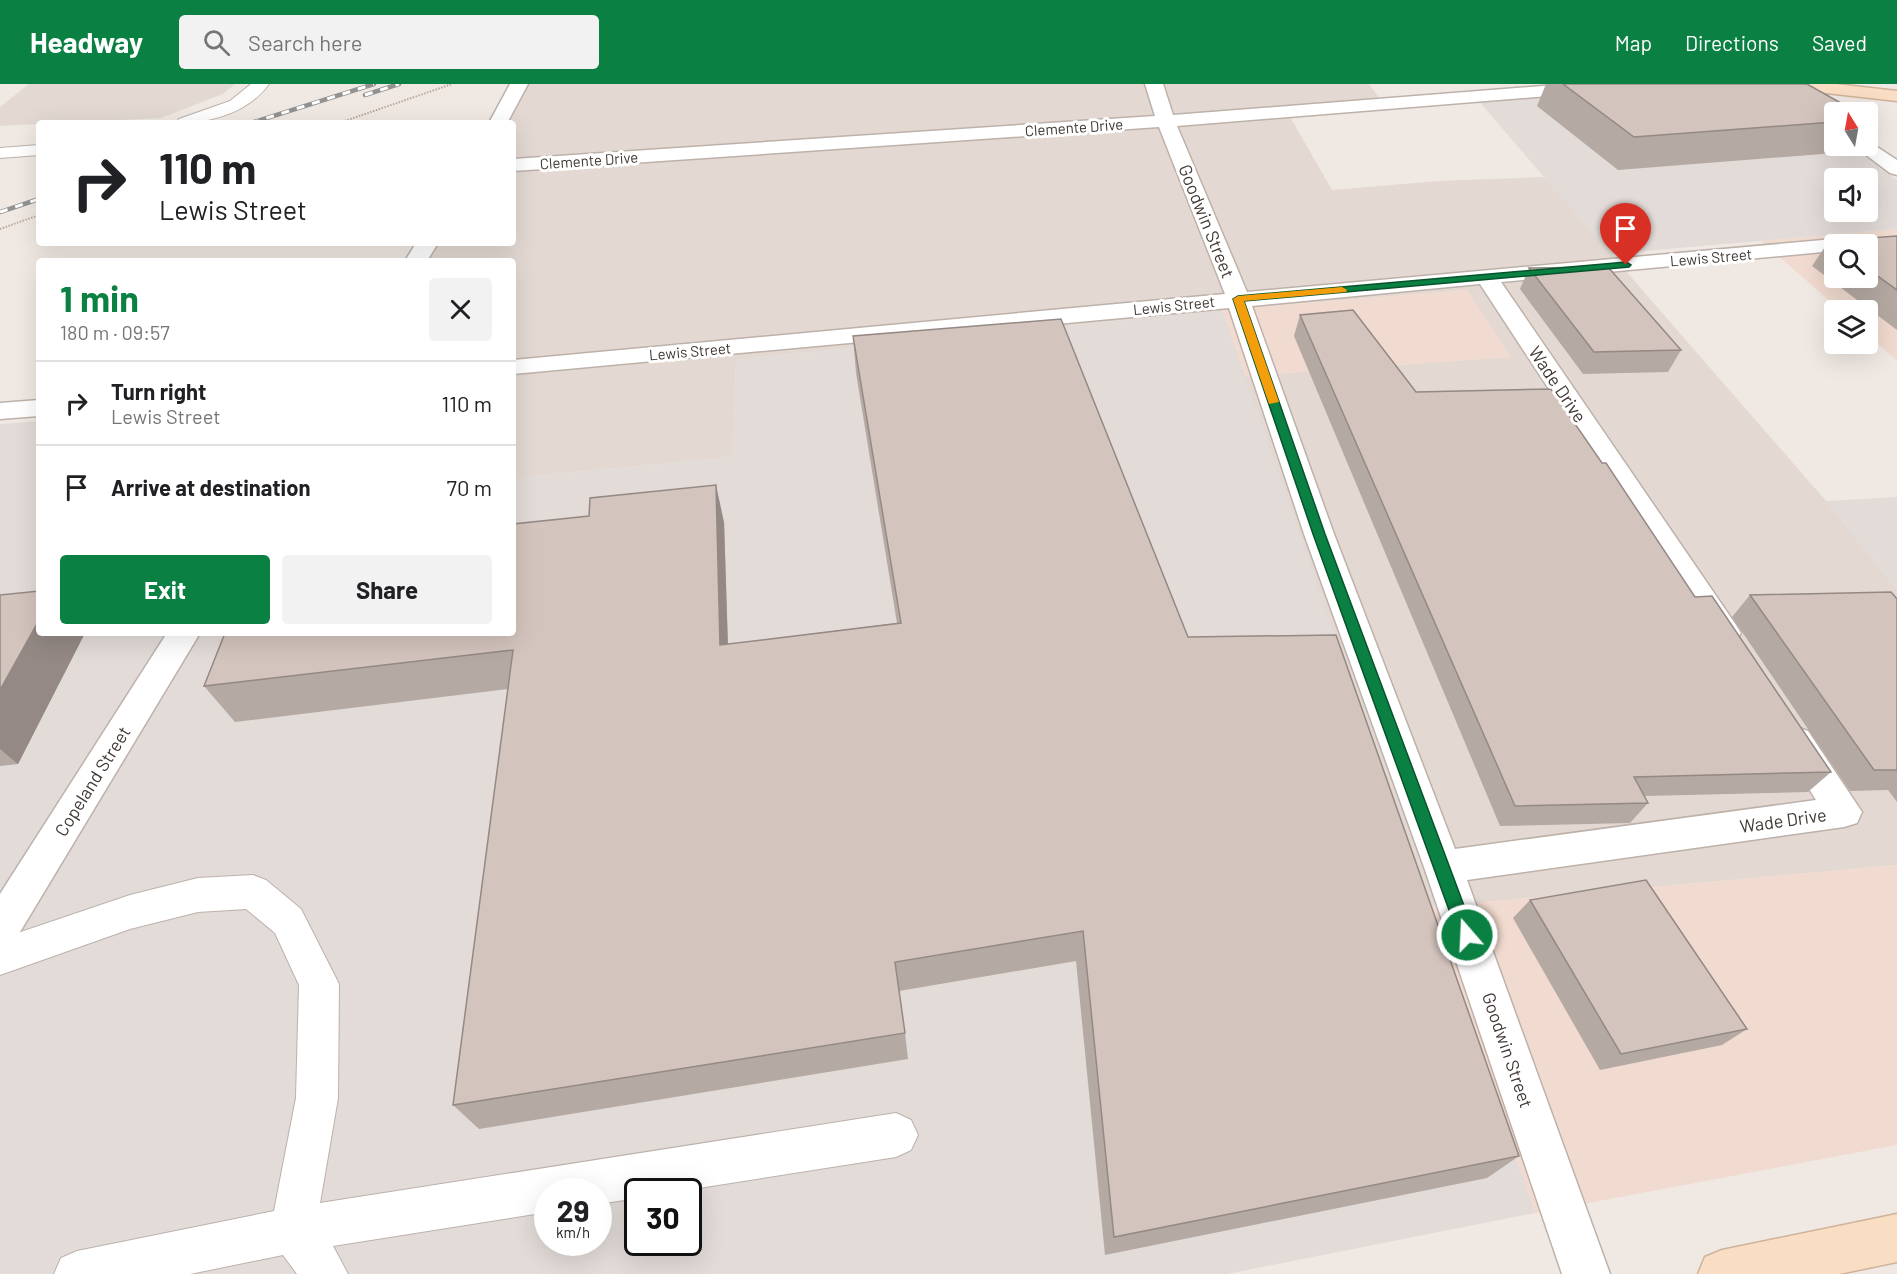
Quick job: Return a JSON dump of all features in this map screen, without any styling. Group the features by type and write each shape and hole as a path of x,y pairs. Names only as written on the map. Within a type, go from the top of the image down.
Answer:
{"street":[{"path":"500,120 519,84"},
{"name":"Goodwin Street","path":"1155,84 1166,121 1238,299 1319,534 1443,867 1586,1274"},
{"name":"Clemente Drive","path":"516,165 1166,121 1634,84"},
{"path":"1775,84 1796,89 1897,96"},
{"path":"1796,89 1897,91"},
{"path":"1878,155 1893,164"},
{"name":"Lewis Street","path":"516,367 1824,246"},
{"name":"Wade Drive","path":"1487,278 1738,654"},
{"path":"0,411 36,408"},
{"name":"Copeland Street","path":"0,929 182,636"},
{"name":"Wade Drive","path":"1443,867 1844,812 1778,713"},
{"path":"1722,1274 1897,1238"}],"lane":[{"path":"193,120 236,105 261,84"},
{"path":"0,153 36,150"},
{"path":"0,957 130,912 198,895 253,892 288,921 319,984 317,1098 293,1230 325,1274"},
{"path":"77,1274 293,1230 896,1136"}],"path":[{"path":"348,120 452,84"},
{"path":"0,229 36,216"}],"shaded area":[{"path":"29,84 235,84 223,94 161,118 36,120 36,124 0,126 0,107"},
{"path":"527,84 1369,84 1381,100 1285,108 1332,190 1438,181 1544,177 1826,501 1897,589 1897,865 1428,907 1244,376 1510,357 1467,290 1222,310 736,360 733,457 516,478 516,258 429,258 436,246 516,246 516,120 507,120"},
{"path":"1556,84 1690,84 1824,142 1824,156 1864,156 1897,180 1897,229 1610,254 1471,92"},
{"path":"1897,229 1897,361 1878,344 1878,300 1829,300 1761,241 1824,235 1824,288 1878,288 1878,234 1840,234"},
{"path":"1467,290 1511,357 1244,376 1222,310"},
{"path":"1222,310 1535,1213 1227,1274 0,1274 0,424 36,421 36,636 516,636 516,478 733,457 736,360"},
{"path":"1897,497 1897,589 1826,501"},
{"path":"1897,865 1897,1145 1535,1213 1428,907"}],"building":[{"path":"1563,84 1807,84 1839,102 1824,102 1824,123 1634,137"},
{"path":"1897,236 1897,290 1878,276 1878,237"},
{"path":"1608,267 1681,350 1594,352 1529,268"},
{"path":"1353,310 1416,392 1551,389 1602,463 1606,463 1695,597 1712,596 1831,772 1634,777 1648,803 1515,806 1300,315"},
{"path":"1061,319 1188,637 1336,635 1519,1156 1114,1237 1083,931 895,962 905,1033 453,1105 513,650 204,686 224,636 516,636 516,524 589,516 590,498 716,485 720,645 901,623 853,336"},
{"path":"36,591 36,625 0,690 0,595"},
{"path":"1891,592 1897,599 1897,770 1874,770 1750,595"},
{"path":"1646,880 1747,1029 1621,1054 1530,900"}],"railway":[{"path":"260,120 374,84"},
{"path":"365,95 399,84"},
{"path":"0,212 36,200"}],"slow traffic":[{"path":"1273,402 1238,299 1342,290"}],"route":[{"path":"1467,935 1319,534 1238,299 1626,265"}]}
